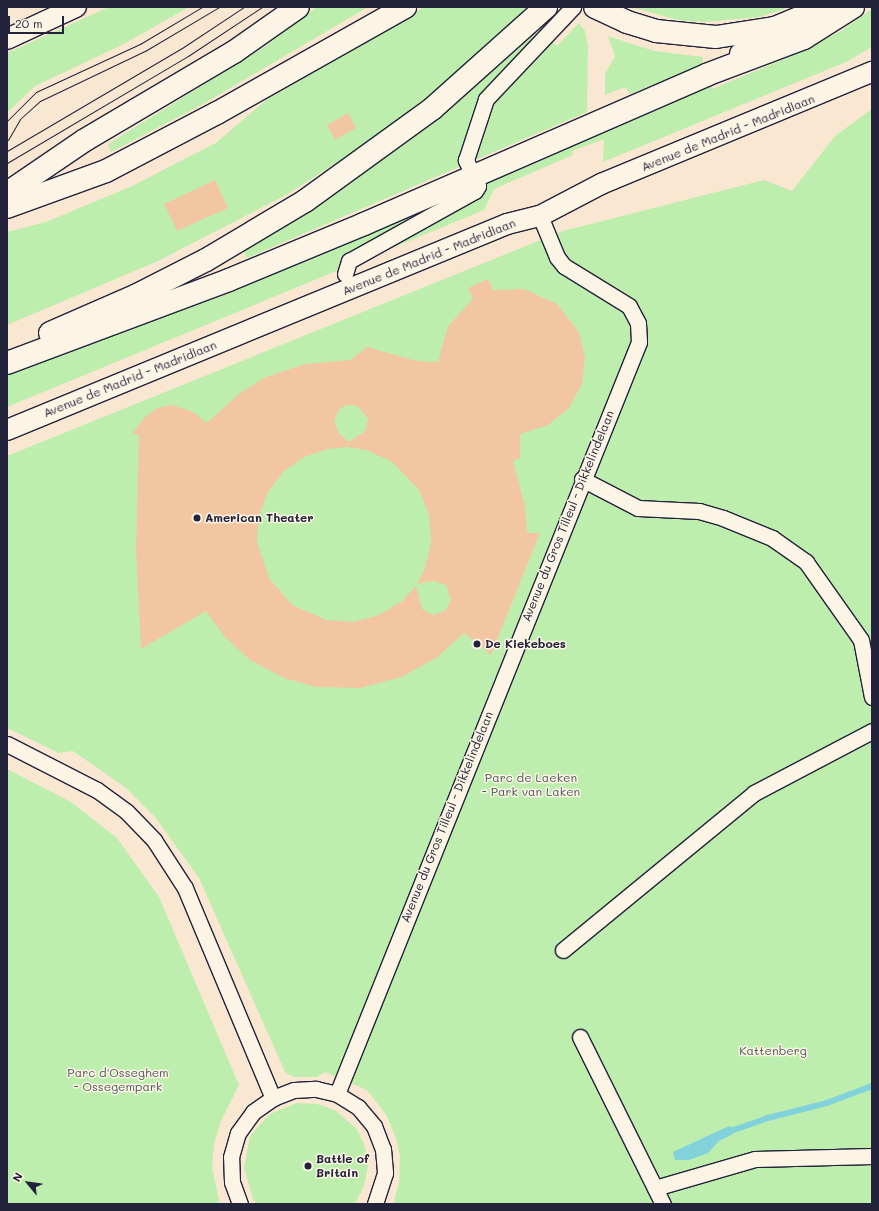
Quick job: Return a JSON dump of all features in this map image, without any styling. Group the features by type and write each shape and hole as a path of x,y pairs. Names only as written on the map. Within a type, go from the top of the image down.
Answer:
{"main road":[{"path":"7,192 85,140 234,52 298,7"},
{"path":"7,207 106,171 217,113 405,7"},
{"path":"596,7 627,22 686,36 716,37 775,28 824,7"},
{"path":"7,363 229,280 706,75 804,38 853,7"},
{"path":"7,350 137,295 239,242 284,214 381,148 541,21"},
{"path":"706,75 751,49 775,28"}],"street":[{"path":"7,39 76,7"},
{"path":"346,274 348,261 475,191 478,186 466,160 486,99 541,21 573,7"},
{"name":"Avenue de Madrid - Madridlaan","path":"7,430 506,224 540,216 601,184 872,72"},
{"name":"Avenue du Gros Tilleul - Dikkelindelaan","path":"337,1094 582,480 636,351 638,323 622,300 564,266 557,257 540,216"},
{"path":"582,480 638,508 699,511 723,518 772,538 806,562 861,640 872,697"},
{"path":"563,950 754,793 872,731"},
{"path":"7,744 97,790 127,812 154,840 185,888 273,1098"},
{"path":"580,1037 663,1204"},
{"path":"240,1204 232,1182 231,1157 238,1133 253,1112 273,1098 302,1090 316,1089 337,1094 358,1108 374,1126 383,1149 385,1173 375,1204"},
{"path":"656,1188 755,1159 872,1156"}],"green space":[{"path":"109,7 189,7 124,44 35,86 7,113 7,53"},
{"path":"317,7 368,7 203,104 111,152 108,144 264,47"},
{"path":"424,7 527,7 522,12 527,17 379,135 288,194 158,261 7,325 7,232 46,222 130,187 216,143 266,100"},
{"path":"631,7 791,7 759,17 704,22 678,20"},
{"path":"872,9 872,47 846,62 603,162 604,139 572,151 573,155 494,189 484,210 7,407 7,372 709,84 712,89 801,52 841,31"},
{"path":"579,23 585,31 588,46 587,112 247,258 242,248 449,108 540,30 557,46"},
{"path":"608,36 654,51 703,57 702,65 630,94 625,87 605,95 605,74 615,56"},
{"name":"Parc de Laeken - Park van Laken","path":"872,109 872,1204 393,1204 399,1183 400,1157 397,1141 387,1116 367,1090 325,1072 317,1077 294,1077 285,1072 199,878 155,817 126,788 73,751 59,753 7,728 7,456 563,231 764,180 792,191 835,136"},
{"name":"Parc d'Osseghem - Ossegempark","path":"7,769 71,802 117,838 159,897 239,1085 221,1121 214,1144 212,1167 220,1204 7,1204"},
{"path":"297,1103 317,1104 335,1110 357,1129 365,1147 368,1166 364,1186 355,1204 256,1204 253,1199 244,1168 250,1136 270,1114"}],"water":[{"path":"729,1126 733,1128 733,1134 719,1141 708,1153 689,1160 675,1160 673,1152"}],"building":[{"path":"348,113 356,128 335,140 327,125"},
{"path":"215,180 228,208 177,231 164,204"},
{"name":"American Theater","path":"488,279 493,290 524,289 557,304 579,332 585,358 582,384 569,408 548,425 520,434 520,458 513,461 525,506 527,533 540,533 491,655 464,633 436,658 402,677 360,688 316,687 284,678 250,660 224,636 206,611 141,649 136,549 139,435 132,434 146,416 157,408 172,405 193,412 207,423 240,393 266,377 305,364 350,360 367,347 417,361 438,362 448,326 473,299 468,288","holes":["346,405 358,406 368,419 365,431 349,442 339,433 334,421 339,410","348,447 366,450 391,461 419,490 429,515 431,542 425,568 417,584 433,581 446,585 451,600 445,611 433,615 422,609 416,586 402,601 379,615 353,622 326,620 292,605 269,578 257,542 259,516 268,492 283,472 304,457 328,449"]}],"waterway":[{"path":"728,1132 768,1118 827,1103 872,1086"}],"tram line":[{"path":"7,121 36,92 140,44 202,7"},
{"path":"8,140 20,119 40,101 145,51 219,7"},
{"path":"7,151 182,48 244,7"},
{"path":"7,163 188,56 262,7"}],"place":[{"name":"American Theater","path":"197,518"},
{"name":"De Kiekeboes","path":"477,644"},
{"name":"Battle of Britain","path":"308,1166"}],"park label":[{"name":"Kattenberg","path":"773,1051"}]}
